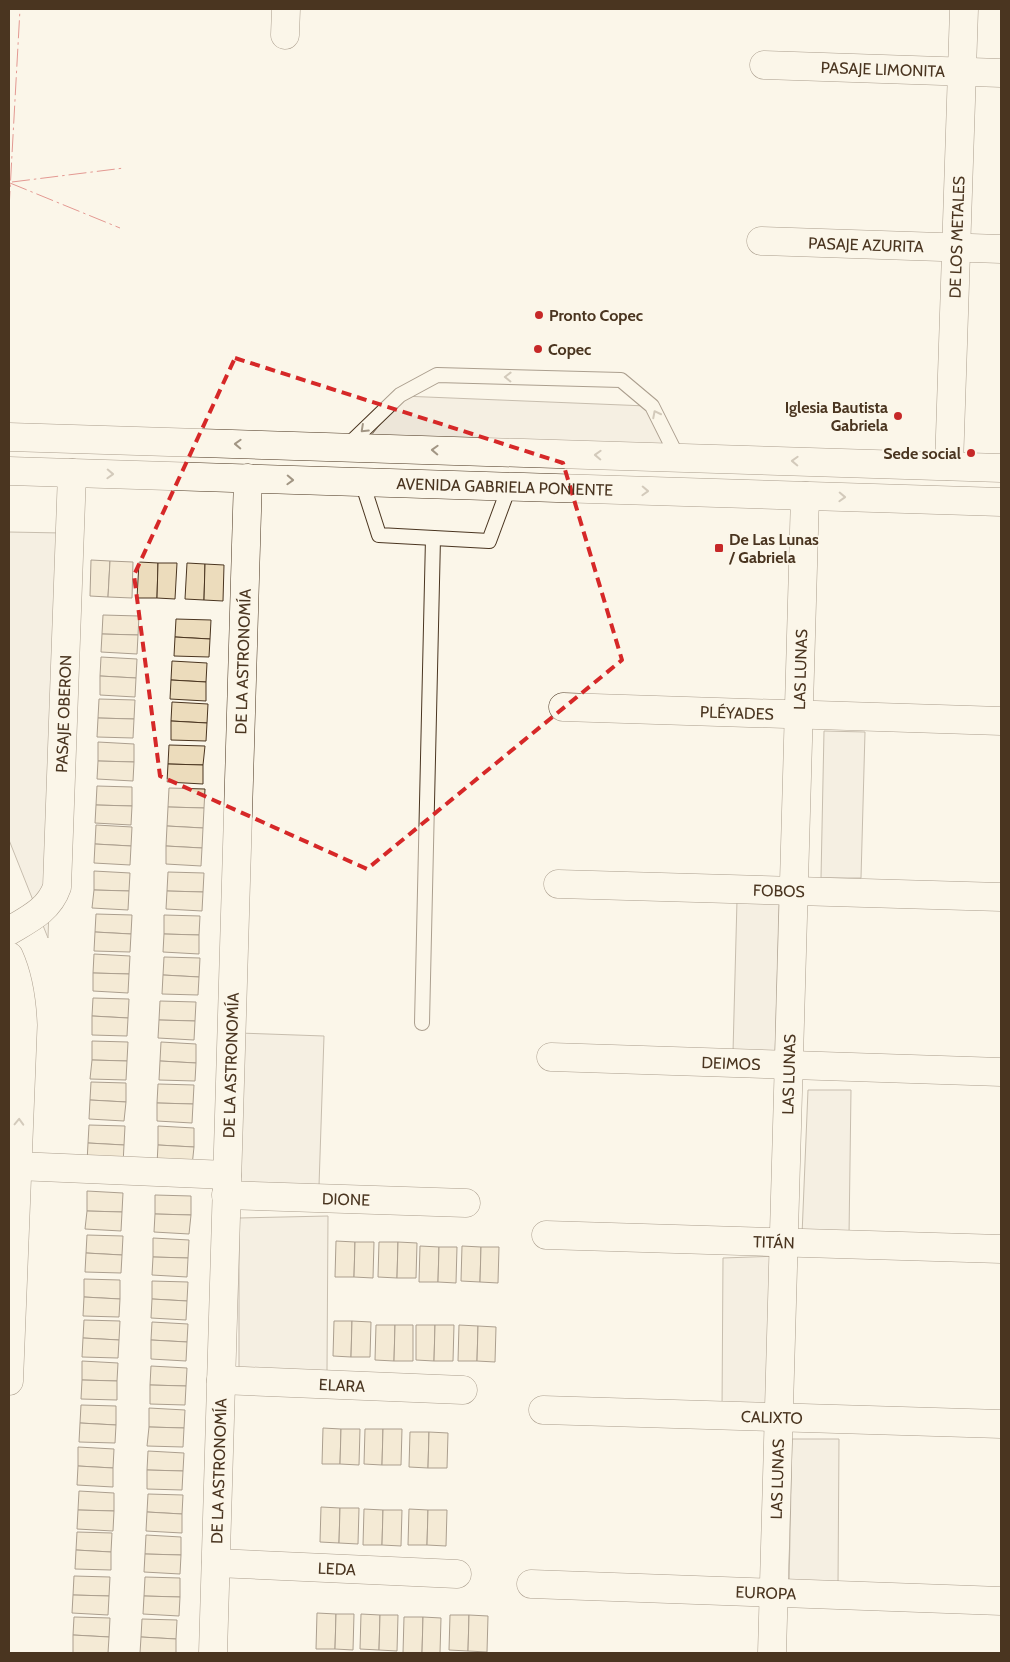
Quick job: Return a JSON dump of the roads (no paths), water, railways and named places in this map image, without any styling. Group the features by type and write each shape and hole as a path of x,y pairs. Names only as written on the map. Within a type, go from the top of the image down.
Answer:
{"street":[{"path":"285,35 286,9"},
{"name":"DE LOS METALES","path":"949,466 964,9"},
{"name":"PASAJE LIMONITA","path":"764,65 1001,73"},
{"name":"PASAJE AZURITA","path":"761,240 1001,249"},
{"path":"9,437 1001,468"},
{"name":"AVENIDA GABRIELA PONIENTE","path":"9,471 1001,502"},
{"name":"PASAJE OBERON","path":"9,931 44,909 54,896 57,886 72,473"},
{"name":"DE LA ASTRONOMÍA","path":"213,1653 248,478"},
{"name":"LAS LUNAS","path":"772,1653 805,496"},
{"name":"PLÉYADES","path":"563,707 1001,721"},
{"name":"FOBOS","path":"558,884 1001,897"},
{"path":"9,956 22,1002 9,1381"},
{"name":"DEIMOS","path":"551,1057 1001,1072"},
{"name":"DIONE","path":"17,1166 466,1204"},
{"name":"TITÁN","path":"546,1235 1001,1249"},
{"name":"ELARA","path":"221,1380 463,1390"},
{"name":"CALIXTO","path":"543,1410 1001,1424"},
{"name":"LEDA","path":"216,1563 457,1574"},
{"name":"EUROPA","path":"531,1584 1001,1601"}],"lane":[{"path":"345,448 400,395 437,375 621,380 652,406 678,458"},
{"path":"362,482 379,535 489,541 509,487"},
{"path":"422,1023 432,538"}],"place":[{"name":"Pronto Copec","path":"539,315"},
{"name":"Copec","path":"538,349"},
{"name":"Iglesia Bautista Gabriela","path":"898,416"},
{"name":"Sede social","path":"971,453"},
{"name":"De Las Lunas / Gabriela","path":"719,548"}]}
